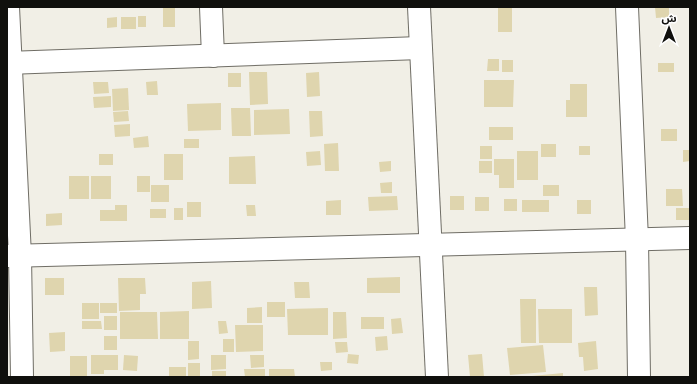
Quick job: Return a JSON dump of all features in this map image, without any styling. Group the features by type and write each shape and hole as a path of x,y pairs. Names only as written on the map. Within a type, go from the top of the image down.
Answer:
{"street":[{"path":"8,7 13,256 22,377"},
{"path":"211,7 213,56"},
{"path":"419,7 437,377"},
{"path":"627,7 637,240 639,377"},
{"path":"9,63 420,48"},
{"path":"13,256 690,238"}],"building":[{"path":"163,7 175,7 175,27 163,27"},
{"path":"498,7 512,7 512,32 498,32"},
{"path":"655,7 669,7 669,17 656,18"},
{"path":"138,16 146,16 146,27 138,27"},
{"path":"117,17 117,27 107,28 107,18"},
{"path":"121,17 136,17 136,29 121,29"},
{"path":"488,59 499,59 499,71 487,71"},
{"path":"502,60 513,60 513,72 502,72"},
{"path":"658,63 674,63 674,72 658,72"},
{"path":"249,72 267,72 268,104 250,105"},
{"path":"319,72 320,96 307,97 306,73"},
{"path":"228,73 241,73 241,87 228,87"},
{"path":"484,80 514,80 513,107 484,107"},
{"path":"157,81 158,95 147,95 146,82"},
{"path":"93,82 108,82 109,93 94,94"},
{"path":"570,84 587,84 587,117 566,117 566,100 570,100"},
{"path":"128,88 129,110 113,111 112,89"},
{"path":"111,96 111,107 94,108 93,97"},
{"path":"221,103 221,130 188,131 187,104"},
{"path":"231,108 250,108 251,136 232,136"},
{"path":"289,109 290,134 254,135 254,110"},
{"path":"128,111 129,121 114,122 113,112"},
{"path":"309,111 322,111 323,136 310,137"},
{"path":"130,124 130,136 115,137 114,125"},
{"path":"489,127 513,127 513,140 489,140"},
{"path":"661,129 677,129 677,141 661,141"},
{"path":"148,136 149,147 134,148 133,138"},
{"path":"184,139 199,139 199,148 184,148"},
{"path":"338,143 339,171 325,171 324,144"},
{"path":"541,144 556,144 556,157 541,157"},
{"path":"480,146 492,146 492,159 480,159"},
{"path":"579,146 590,146 590,155 579,155"},
{"path":"683,150 690,150 690,161 683,162"},
{"path":"320,151 321,165 307,166 306,152"},
{"path":"517,151 538,151 538,180 517,180"},
{"path":"99,154 113,154 113,165 99,165"},
{"path":"164,154 183,154 183,180 164,180"},
{"path":"255,156 256,184 229,184 229,157"},
{"path":"494,159 514,159 514,188 499,188 499,175 494,175"},
{"path":"391,161 391,171 380,172 379,162"},
{"path":"479,161 492,161 492,173 479,173"},
{"path":"69,176 89,176 89,199 69,199"},
{"path":"91,176 111,176 111,199 91,199"},
{"path":"137,176 150,176 150,192 137,192"},
{"path":"392,182 392,193 381,193 380,183"},
{"path":"151,185 169,185 169,202 151,202"},
{"path":"543,185 559,185 559,196 543,196"},
{"path":"666,189 682,189 683,206 666,206"},
{"path":"397,196 398,210 369,211 368,197"},
{"path":"450,196 464,196 464,210 450,210"},
{"path":"475,197 489,197 489,211 475,211"},
{"path":"504,199 517,199 517,211 504,211"},
{"path":"341,200 341,215 326,215 326,201"},
{"path":"522,200 549,200 549,212 522,212"},
{"path":"577,200 591,200 591,214 577,214"},
{"path":"187,202 201,202 201,217 187,217"},
{"path":"115,205 127,205 127,221 100,221 100,210 115,210"},
{"path":"246,205 255,205 256,216 247,216"},
{"path":"174,208 183,208 183,220 174,220"},
{"path":"676,208 690,208 690,220 676,220"},
{"path":"150,209 166,209 166,218 150,218"},
{"path":"62,213 62,225 46,226 46,214"},
{"path":"400,277 400,293 367,293 367,278"},
{"path":"45,278 64,278 64,295 45,295"},
{"path":"118,278 145,278 146,294 140,294 140,310 119,311"},
{"path":"211,281 212,308 192,309 192,282"},
{"path":"294,282 309,282 310,298 295,298"},
{"path":"584,287 597,287 598,315 585,316"},
{"path":"520,299 536,299 536,343 521,343"},
{"path":"267,302 285,302 285,317 267,317"},
{"path":"82,303 99,303 99,319 82,319"},
{"path":"100,303 117,303 117,313 100,313"},
{"path":"262,307 262,323 247,323 247,308"},
{"path":"328,308 328,335 288,335 287,309"},
{"path":"538,309 572,309 572,343 539,343"},
{"path":"189,311 189,339 160,339 160,312"},
{"path":"120,312 157,312 158,339 120,339"},
{"path":"333,312 346,312 347,338 333,339"},
{"path":"104,316 117,316 117,330 104,330"},
{"path":"361,317 384,317 384,329 361,329"},
{"path":"401,318 403,333 392,334 391,319"},
{"path":"82,321 101,321 102,329 82,329"},
{"path":"218,321 226,321 228,333 219,334"},
{"path":"235,325 263,325 263,351 236,352"},
{"path":"65,332 65,351 50,352 49,333"},
{"path":"104,336 117,336 117,350 104,350"},
{"path":"387,336 388,350 376,351 375,337"},
{"path":"223,339 234,339 234,352 223,352"},
{"path":"188,341 199,341 199,359 188,360"},
{"path":"596,341 598,369 584,371 583,357 579,357 578,343"},
{"path":"335,342 347,342 348,352 336,353"},
{"path":"543,345 546,372 510,375 507,348"},
{"path":"348,354 359,355 358,364 347,363"},
{"path":"482,354 484,377 470,377 468,355"},
{"path":"91,355 118,355 118,370 104,370 104,374 91,374"},
{"path":"124,355 138,356 137,371 123,370"},
{"path":"211,355 226,355 226,369 211,370"},
{"path":"250,355 264,355 264,367 251,368"},
{"path":"70,356 87,356 87,377 70,377"},
{"path":"320,362 332,362 332,370 321,371"},
{"path":"188,363 200,363 200,377 188,377"},
{"path":"169,367 186,367 186,377 169,377"},
{"path":"244,369 265,369 265,377 245,377"},
{"path":"269,369 294,369 295,377 269,377"},
{"path":"212,371 226,371 226,377 212,377"},
{"path":"563,373 563,377 532,377 532,376"}]}
